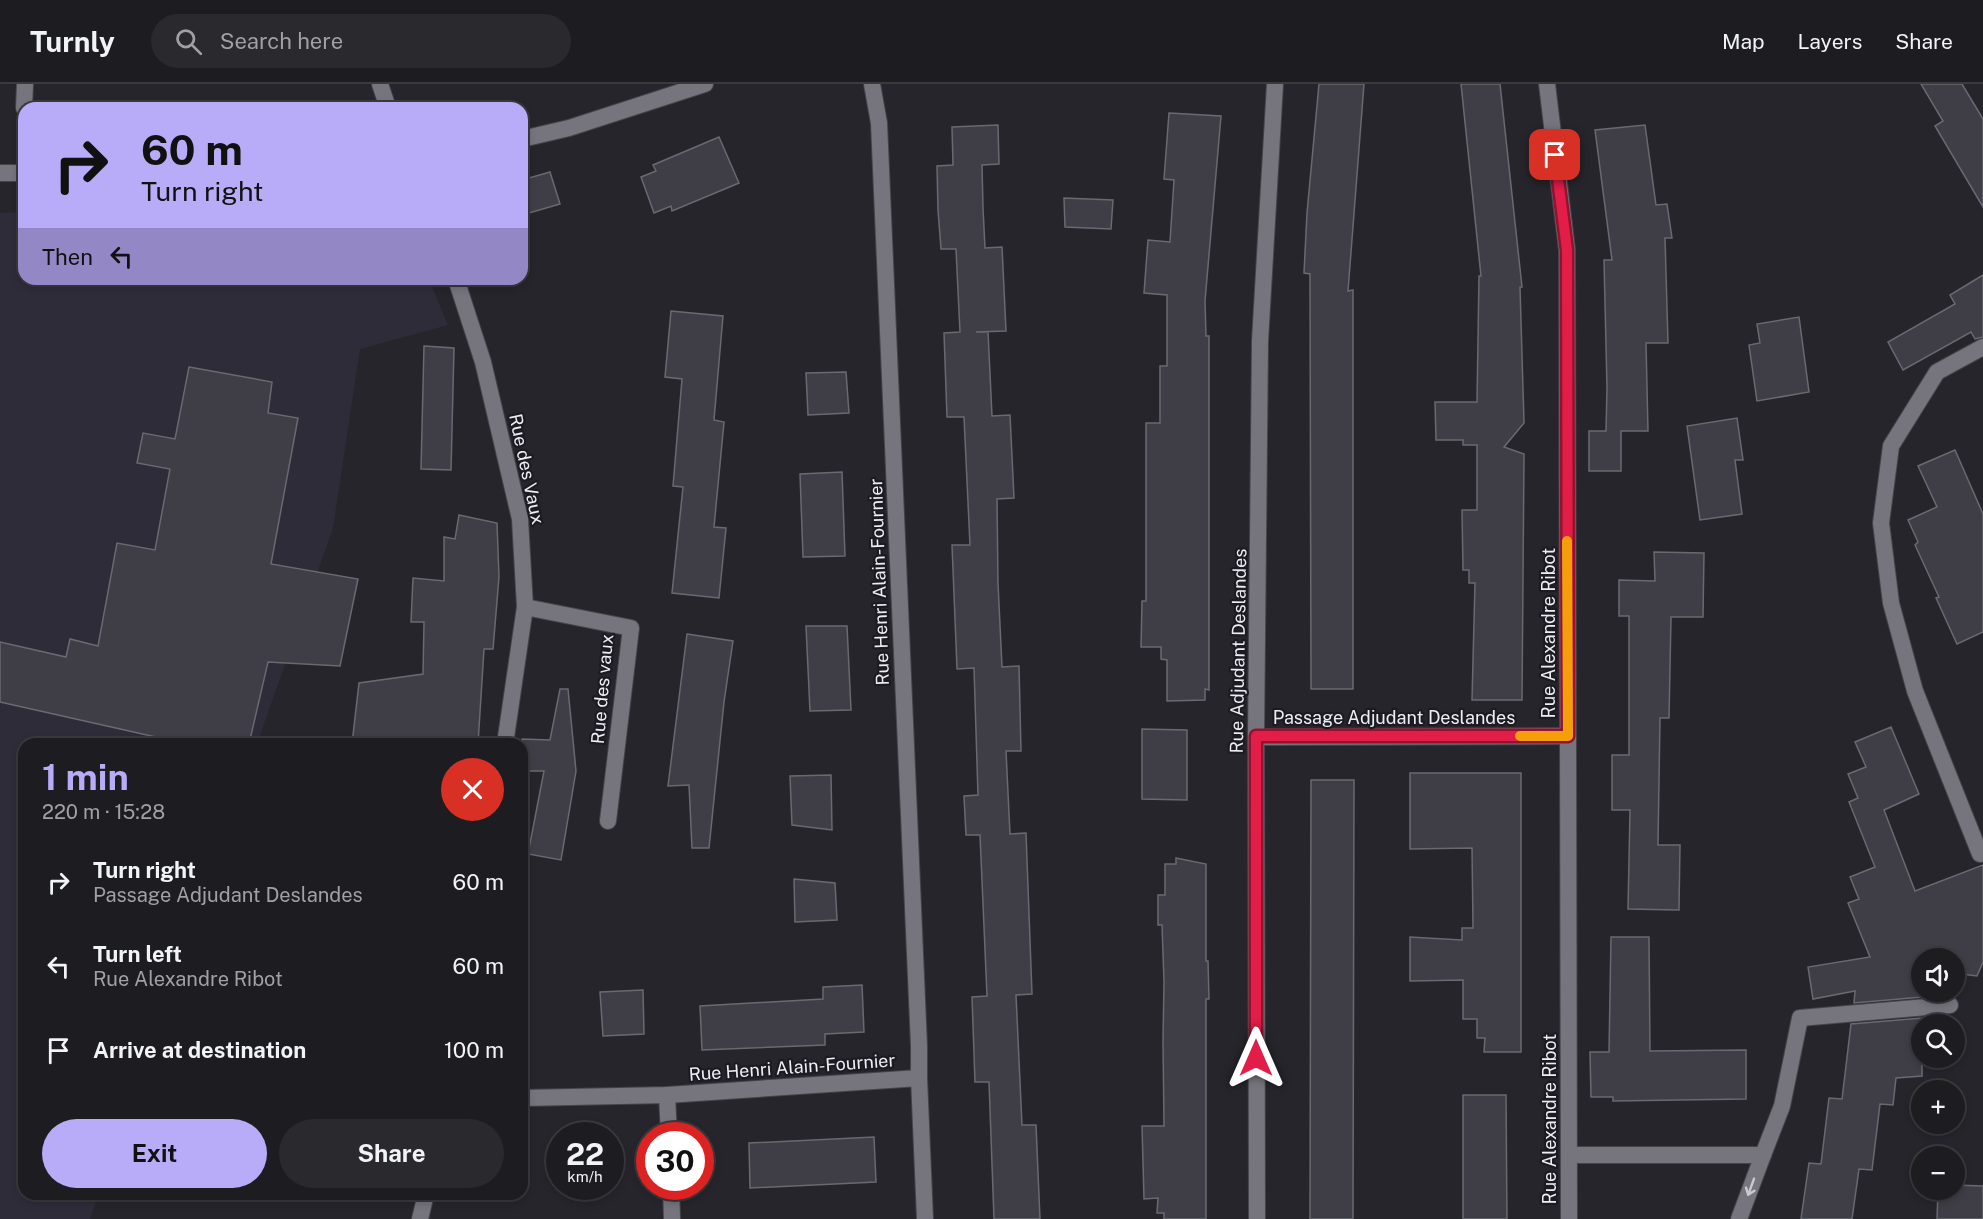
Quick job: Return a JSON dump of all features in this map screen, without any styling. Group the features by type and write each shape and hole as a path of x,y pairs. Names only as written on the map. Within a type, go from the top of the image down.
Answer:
{"street":[{"path":"24,102 25,84"},
{"path":"380,84 386,102"},
{"path":"528,138 569,129 705,84"},
{"name":"Rue Henri Alain-Fournier","path":"872,84 879,135 919,1034 925,1219"},
{"name":"Rue Adjudant Deslandes","path":"1257,1219 1256,736 1260,341 1275,84"},
{"name":"Rue Alexandre Ribot","path":"1547,84 1567,250 1569,1219"},
{"path":"0,173 18,173"},
{"name":"Rue des Vaux","path":"458,285 483,362 520,519 525,607 506,738"},
{"path":"1980,854 1915,691 1891,603 1881,524 1891,446 1937,372 1983,347"},
{"name":"Rue des vaux","path":"525,607 631,628 608,821"},
{"name":"Passage Adjudant Deslandes","path":"1256,736 1568,736"},
{"path":"1740,1219 1782,1106 1800,1018 1950,1005"},
{"name":"Rue Henri Alain-Fournier","path":"528,1098 667,1095 919,1078"},
{"name":"Rue Henri Alain-Fournier","path":"667,1095 668,1122"},
{"path":"1569,1155 1763,1155"},
{"path":"420,1219 425,1200"},
{"path":"671,1200 672,1219"}],"shaded area":[{"path":"18,212 18,285 431,285 448,325 360,349 333,528 259,738 18,738 18,1200 97,1200 90,1219 0,1219 0,213"}],"building":[{"path":"1319,84 1364,84 1348,291 1353,290 1353,689 1311,689 1310,274 1304,273"},
{"path":"1461,84 1500,84 1522,287 1520,287 1524,423 1504,447 1524,454 1522,700 1472,700 1475,583 1469,583 1469,570 1463,570 1462,510 1477,510 1477,445 1463,445 1463,440 1436,440 1435,402 1477,402 1479,276 1481,276"},
{"path":"1921,84 1962,84 1983,119 1983,207 1935,126 1943,121"},
{"path":"1169,113 1221,116 1205,301 1206,336 1209,336 1209,690 1205,689 1205,700 1167,701 1167,660 1161,659 1161,647 1141,647 1142,601 1146,601 1146,423 1160,423 1160,366 1167,366 1167,295 1144,293 1148,240 1170,242 1174,180 1164,179"},
{"path":"998,125 999,164 982,165 983,208 985,248 1002,247 1006,331 976,332 988,332 992,416 1010,415 1014,498 997,499 998,583 1002,667 1019,666 1021,751 1006,751 1010,834 1026,833 1032,994 1016,995 1022,1125 1036,1125 1040,1219 994,1219 989,1082 975,1082 972,997 987,996 980,835 966,835 964,796 978,795 974,668 957,669 952,545 970,545 964,417 947,417 944,333 960,332 956,249 941,249 938,210 937,166 953,165 952,127"},
{"path":"1645,125 1656,205 1667,204 1672,238 1665,238 1668,343 1646,343 1648,431 1621,431 1621,471 1589,471 1589,431 1606,431 1604,260 1612,260 1595,130"},
{"path":"719,137 739,183 672,211 671,206 654,213 641,177 656,171 653,165"},
{"path":"550,172 560,204 528,213 528,178"},
{"path":"1064,198 1113,200 1111,229 1065,227"},
{"path":"1983,275 1983,337 1975,339 1971,332 1903,370 1888,342 1955,304 1950,295"},
{"path":"671,311 723,316 714,420 724,422 714,527 726,528 719,598 672,593 683,487 673,486 682,379 665,377"},
{"path":"1799,317 1809,392 1757,401 1749,345 1760,343 1757,324"},
{"path":"424,346 454,348 451,470 421,469"},
{"path":"189,367 272,382 268,413 298,418 271,564 358,579 340,666 268,662 250,738 160,738 0,702 0,642 66,657 70,639 98,646 117,543 155,550 170,469 137,463 143,433 175,439"},
{"path":"846,372 849,413 808,415 806,373"},
{"path":"1737,418 1743,460 1735,460 1742,514 1700,520 1687,426"},
{"path":"1955,450 1983,514 1983,632 1957,644 1915,545 1918,542 1908,520 1937,507 1918,466"},
{"path":"842,472 845,556 803,557 800,474"},
{"path":"459,515 497,523 499,577 493,649 484,649 478,738 353,738 359,683 423,674 424,622 411,622 413,578 444,581 444,537 455,539"},
{"path":"1654,552 1704,553 1703,617 1671,617 1669,718 1660,718 1658,845 1680,845 1679,910 1628,909 1630,810 1612,810 1612,755 1629,755 1629,616 1619,616 1619,580 1655,581"},
{"path":"806,626 847,626 851,710 810,711"},
{"path":"687,634 733,641 724,702 709,848 692,848 689,785 668,786"},
{"path":"560,689 568,689 576,771 561,860 528,854 544,771 528,771 528,739 550,740"},
{"path":"1891,727 1919,794 1884,810 1915,891 1983,865 1983,962 1977,976 1965,974 1965,948 1911,948 1911,998 1854,1003 1855,991 1813,999 1808,967 1870,957 1848,903 1859,899 1850,877 1875,867 1849,802 1858,798 1848,774 1866,767 1855,742"},
{"path":"1142,729 1187,730 1187,800 1142,799"},
{"path":"1410,773 1521,773 1521,1052 1484,1052 1485,1038 1477,1038 1477,1019 1463,1019 1463,980 1410,981 1410,937 1462,940 1462,928 1473,928 1472,848 1410,849"},
{"path":"831,775 832,830 792,825 790,776"},
{"path":"1311,780 1354,780 1353,1219 1310,1219"},
{"path":"1176,858 1206,864 1206,961 1208,961 1209,999 1206,999 1206,1219 1164,1219 1164,1213 1157,1213 1158,1198 1144,1199 1142,1126 1164,1126 1164,982 1162,925 1158,925 1158,895 1165,895 1165,864 1176,864"},
{"path":"794,879 835,883 837,920 795,922"},
{"path":"1611,937 1649,937 1650,1051 1746,1050 1746,1099 1613,1101 1613,1097 1591,1097 1590,1052 1609,1052"},
{"path":"862,985 864,1032 825,1034 825,1045 702,1050 700,1006 823,999 823,987"},
{"path":"643,990 644,1034 603,1036 600,992"},
{"path":"1911,1019 1911,1068 1922,1068 1922,1076 1896,1078 1893,1105 1880,1104 1872,1170 1859,1169 1852,1219 1801,1219 1809,1163 1821,1164 1829,1098 1842,1099 1851,1024"},
{"path":"1463,1095 1506,1095 1507,1219 1463,1219"},
{"path":"874,1137 876,1182 750,1188 749,1143"},
{"path":"1965,1185 1983,1186 1983,1219 1937,1219 1938,1200 1965,1200"}],"slow traffic":[{"path":"1520,736 1568,736 1567,541"}],"route":[{"path":"1256,1058 1256,736 1568,736 1567,250 1555,155"}]}
